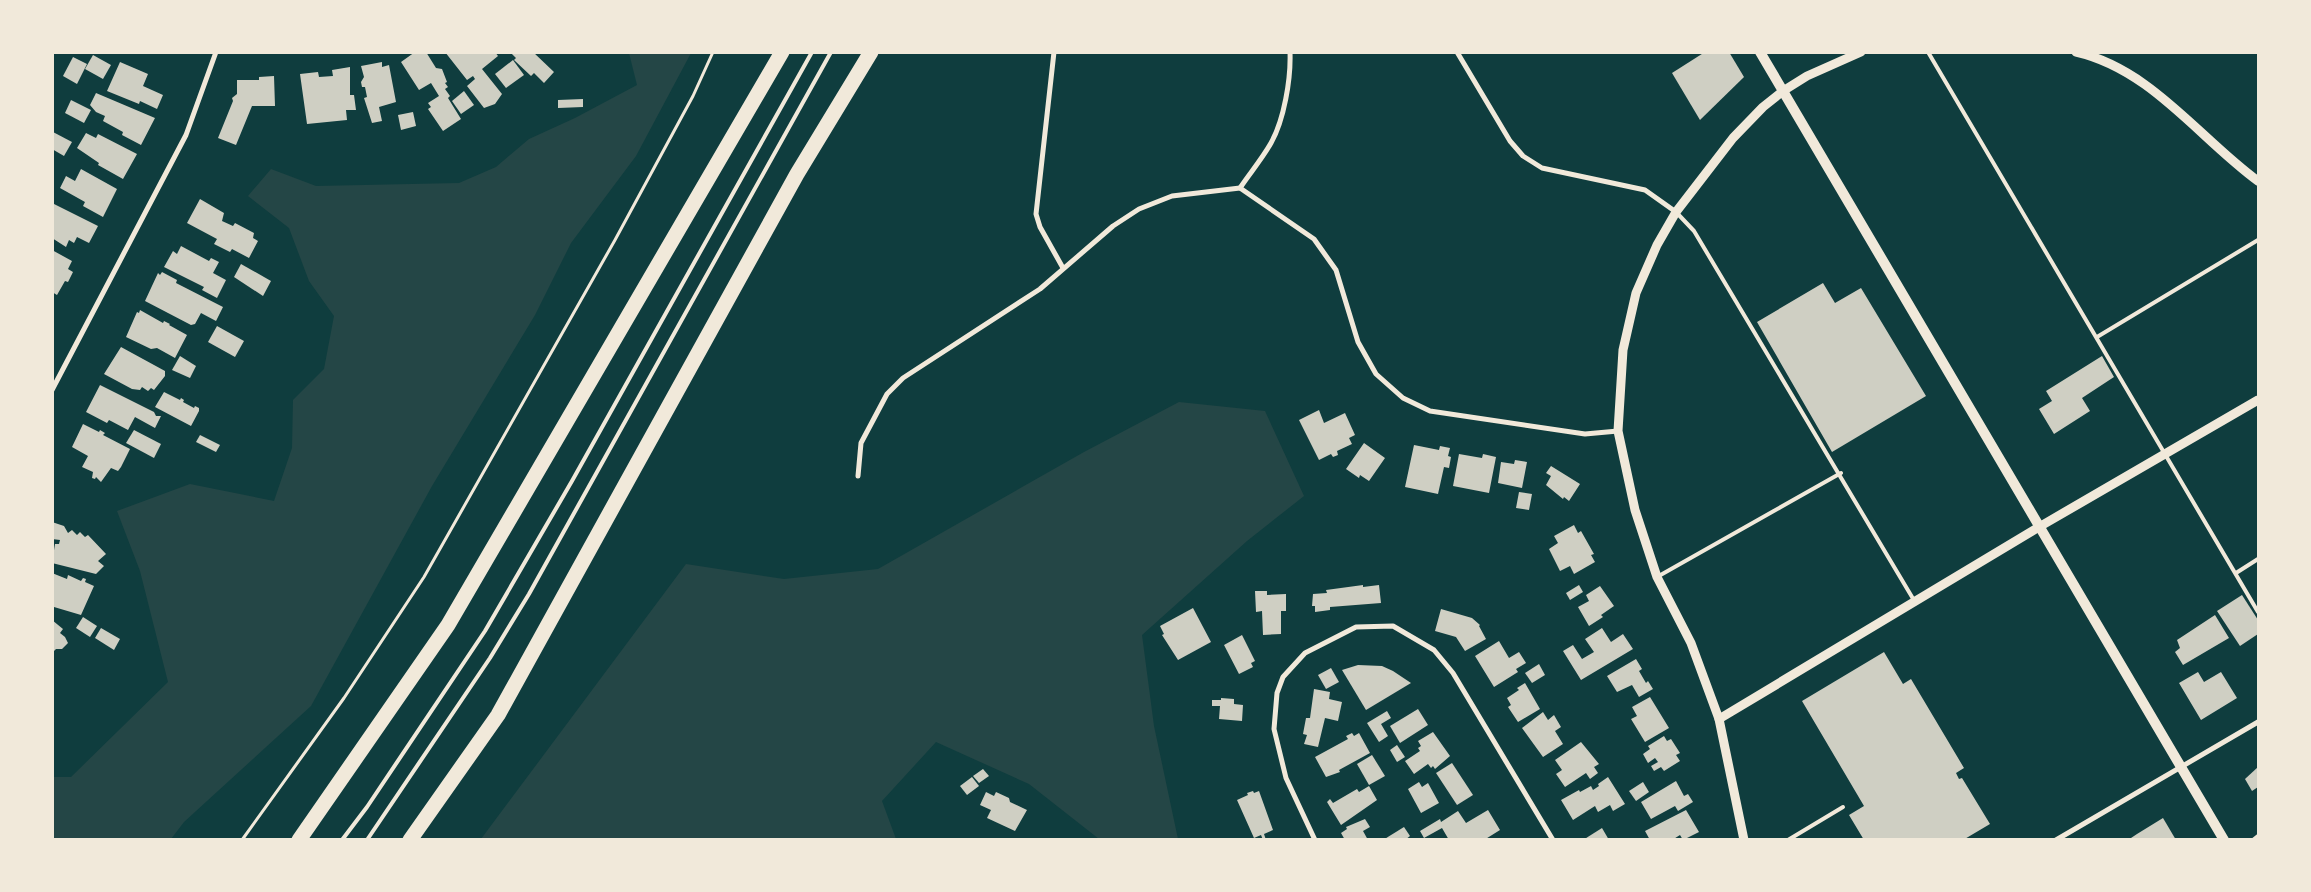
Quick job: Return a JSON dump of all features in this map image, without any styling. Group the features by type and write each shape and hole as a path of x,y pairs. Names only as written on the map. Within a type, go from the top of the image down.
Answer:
{"highway":[{"path":"298,840 448,624 782,52"},
{"path":"410,840 498,715 797,174 871,52"}],"main road":[{"path":"1760,52 2224,840"}],"street":[{"path":"52,390 186,135 216,52"},
{"path":"1054,52 1036,214 1040,227 1063,268"},
{"path":"1240,188 1271,143 1282,118 1290,52"},
{"path":"1457,52 1510,141 1522,156 1542,168 1645,190 1676,212"},
{"path":"1744,840 1719,720 1691,643 1658,577 1635,510 1618,431 1623,350 1636,294 1657,245 1676,212 1733,138 1763,107 1783,91 1807,76 1861,52"},
{"path":"2076,52 2096,55 2129,74 2168,102 2234,163 2258,181"},
{"path":"858,476 861,443 887,394 903,378 1040,289 1113,226 1139,209 1172,196 1240,188 1314,239 1336,270 1358,342 1376,374 1403,398 1430,411 1585,434 1618,431"},
{"path":"1719,720 2039,528 2258,400"},
{"path":"1315,840 1286,778 1274,729 1277,693 1283,678 1305,652 1324,641 1356,627 1392,626 1434,650 1454,673 1553,840"},
{"path":"2056,840 2258,722"}],"lane":[{"path":"342,840 485,631 572,481 812,52"},
{"path":"367,840 490,658 529,594 831,52"},
{"path":"1928,52 2258,612"},
{"path":"1676,212 1694,231 1916,602"},
{"path":"2097,337 2258,240"},
{"path":"1658,577 1840,473"},
{"path":"2236,572 2258,559"},
{"path":"1788,840 1843,807"},
{"path":"2253,840 2258,836"}],"path":[{"path":"242,840 344,698 424,577 615,240 693,96 713,52"}],"shaded area":[{"path":"629,53 691,53 636,156 571,243 535,315 432,486 311,706 184,822 171,839 53,839 53,777 71,777 168,682 140,571 117,511 190,484 274,501 292,448 293,400 324,369 334,316 309,281 289,228 248,196 271,169 316,186 459,183 496,167 529,139 575,118 637,85"},
{"path":"1179,402 1265,411 1304,496 1247,541 1142,635 1154,726 1178,839 1099,839 1029,784 936,742 882,801 896,839 481,839 686,564 784,579 878,569 1084,452"}],"building":[{"path":"415,52 426,52 436,68 442,69 447,82 445,83 448,87 445,89 450,96 448,98 461,119 443,131 428,109 431,107 428,103 439,96 431,83 419,90 401,62"},
{"path":"445,52 495,52 498,56 482,69 502,94 495,104 484,108 467,86 475,79 473,76 467,80"},
{"path":"510,52 533,52 554,72 544,83 534,73 531,76 514,60 516,58"},
{"path":"1705,52 1729,52 1744,77 1700,120 1672,73"},
{"path":"93,55 111,65 103,79 85,69"},
{"path":"73,57 87,64 77,84 63,76"},
{"path":"513,60 524,75 506,88 495,74"},
{"path":"120,62 148,74 143,86 163,95 157,109 140,101 139,104 107,91"},
{"path":"382,62 382,67 389,65 396,102 379,107 382,121 372,123 364,98 367,97 365,87 362,87 361,82 364,77 361,66"},
{"path":"350,67 350,95 354,95 356,110 346,110 347,120 307,124 300,74 318,72 319,77 333,76 332,70"},
{"path":"274,76 275,106 252,106 236,145 218,138 233,101 232,98 237,94 237,80 259,80 259,77"},
{"path":"464,91 474,105 461,114 452,101"},
{"path":"96,93 155,118 141,145 122,135 123,132 103,121 105,116 96,112 90,105"},
{"path":"583,99 583,107 558,108 558,100"},
{"path":"71,100 91,110 84,123 65,113"},
{"path":"413,112 416,126 401,130 398,115"},
{"path":"53,132 72,142 64,156 52,149"},
{"path":"86,133 96,138 98,134 137,154 123,179 98,165 99,163 77,148"},
{"path":"81,169 117,189 103,217 83,206 85,202 60,188 66,176 75,181"},
{"path":"200,199 224,213 222,221 233,226 235,223 254,233 253,238 258,241 249,258 232,249 230,252 214,244 217,239 187,223"},
{"path":"52,203 98,226 89,243 77,237 74,243 69,240 66,247 52,238"},
{"path":"181,246 209,261 211,258 219,262 213,273 226,280 217,298 202,290 204,287 164,267 173,251 177,254"},
{"path":"52,250 72,261 68,269 73,272 68,282 65,281 57,295 52,292"},
{"path":"241,264 271,281 263,296 234,277"},
{"path":"162,272 177,280 176,283 223,307 216,321 201,313 195,324 191,325 145,301 158,273 160,275"},
{"path":"1823,283 1835,303 1861,288 1926,396 1832,452 1757,322"},
{"path":"140,310 163,323 164,321 170,324 187,335 175,358 157,348 151,349 126,337 137,312 139,313"},
{"path":"217,326 244,341 235,357 208,342"},
{"path":"121,347 165,371 165,376 154,390 151,388 148,391 142,387 140,390 132,389 104,374"},
{"path":"180,356 196,366 190,378 172,370"},
{"path":"2102,356 2114,377 2082,398 2090,411 2054,434 2039,409 2052,401 2046,391"},
{"path":"100,385 154,412 156,416 161,416 155,428 135,417 128,430 109,420 107,423 86,412"},
{"path":"164,392 180,400 181,398 184,400 183,402 194,408 195,406 199,408 191,426 155,407"},
{"path":"1319,410 1324,423 1345,413 1355,435 1349,438 1352,444 1337,451 1338,455 1333,457 1331,454 1319,460 1299,420"},
{"path":"83,424 99,432 100,430 105,433 103,435 130,449 118,471 111,468 101,482 96,477 95,479 92,478 93,472 82,467 88,456 72,447"},
{"path":"134,430 161,444 154,458 126,443"},
{"path":"200,435 220,445 216,452 196,442"},
{"path":"1364,443 1385,458 1369,481 1360,475 1359,478 1346,469"},
{"path":"1414,445 1439,450 1440,446 1450,448 1448,456 1451,457 1449,468 1444,467 1438,494 1405,487"},
{"path":"1459,454 1482,458 1483,454 1496,457 1489,493 1453,486"},
{"path":"1515,460 1527,462 1522,488 1498,483 1501,462 1514,464"},
{"path":"1551,466 1580,484 1569,501 1564,497 1563,499 1546,485 1551,476 1546,473"},
{"path":"1519,492 1532,494 1529,510 1516,508"},
{"path":"52,522 64,526 68,533 72,530 77,535 80,532 85,537 88,535 106,554 98,561 104,566 96,574 52,563 55,544 59,544 60,540 52,539"},
{"path":"1574,525 1578,533 1581,531 1594,554 1591,555 1595,562 1574,574 1570,566 1560,571 1549,549 1558,543 1554,536"},
{"path":"52,573 67,579 68,575 81,581 83,578 86,579 85,582 94,586 81,615 54,607"},
{"path":"1363,585 1363,587 1379,585 1381,603 1330,607 1330,610 1315,612 1315,606 1312,606 1313,594 1327,593 1326,590"},
{"path":"1579,585 1583,592 1570,600 1566,593"},
{"path":"1600,586 1614,606 1601,615 1603,617 1589,626 1578,607 1589,601 1586,595"},
{"path":"1255,591 1267,591 1267,595 1286,594 1286,611 1281,611 1281,634 1263,635 1262,611 1256,612"},
{"path":"2242,595 2258,620 2258,634 2240,646 2217,611"},
{"path":"1193,608 1211,642 1178,660 1162,635 1164,634 1160,626"},
{"path":"1441,609 1472,618 1480,625 1486,639 1465,651 1456,637 1435,631"},
{"path":"2215,615 2229,638 2183,665 2175,652 2180,648 2177,640"},
{"path":"83,617 97,626 90,637 76,628"},
{"path":"52,620 63,629 60,633 68,643 62,649 56,649 52,653"},
{"path":"101,628 120,639 114,650 95,638"},
{"path":"1602,628 1611,642 1623,634 1633,649 1581,680 1563,651 1573,645 1582,659 1594,652 1585,639"},
{"path":"1242,635 1255,661 1251,663 1253,667 1239,674 1224,645"},
{"path":"1499,641 1509,658 1519,652 1526,663 1516,669 1518,672 1494,687 1475,656"},
{"path":"1884,652 1903,684 1911,679 1964,768 1956,773 1959,779 1962,778 1990,824 1963,840 1864,840 1849,815 1864,806 1802,701"},
{"path":"1636,659 1642,669 1639,671 1646,683 1648,681 1653,689 1639,697 1632,685 1617,692 1607,676"},
{"path":"1539,664 1545,675 1532,683 1525,673"},
{"path":"1358,665 1382,666 1411,683 1366,710 1342,670"},
{"path":"1331,668 1339,682 1326,689 1318,675"},
{"path":"2198,672 2204,682 2221,672 2237,698 2201,720 2179,683"},
{"path":"1525,683 1540,709 1518,722 1508,707 1511,705 1507,698 1519,690 1517,688"},
{"path":"1314,689 1330,692 1329,699 1342,702 1338,721 1325,718 1318,747 1304,744 1307,735 1303,734 1306,718 1310,718"},
{"path":"1650,697 1669,728 1645,742 1631,719 1637,716 1632,707"},
{"path":"1221,698 1234,699 1234,704 1243,705 1242,721 1219,719 1220,706 1212,706 1212,700 1221,700"},
{"path":"1418,709 1428,725 1400,743 1390,726"},
{"path":"1387,711 1391,718 1381,724 1388,736 1379,742 1367,723"},
{"path":"1543,712 1548,720 1554,715 1561,727 1555,731 1563,744 1543,757 1522,728"},
{"path":"1433,732 1450,756 1435,769 1433,766 1431,768 1428,764 1414,774 1405,761 1420,751 1418,748 1421,746 1418,741"},
{"path":"1352,733 1354,736 1359,733 1370,753 1339,770 1340,772 1326,777 1315,757 1348,739 1346,736"},
{"path":"1664,736 1667,741 1671,739 1680,753 1676,755 1680,761 1664,771 1661,767 1654,771 1651,766 1658,762 1655,758 1648,763 1643,754 1650,749 1648,746"},
{"path":"1581,742 1599,764 1594,767 1598,773 1590,779 1586,773 1565,787 1556,774 1562,770 1555,760"},
{"path":"1397,745 1405,757 1397,762 1390,750"},
{"path":"1372,755 1385,776 1369,785 1357,764"},
{"path":"1452,763 1473,795 1457,805 1436,773"},
{"path":"2258,767 2258,787 2252,791 2245,779"},
{"path":"983,769 989,776 979,783 973,776"},
{"path":"972,777 979,786 967,795 960,786"},
{"path":"1608,777 1625,804 1613,811 1610,805 1598,812 1595,806 1573,820 1561,800 1591,786 1593,790"},
{"path":"1676,781 1684,796 1688,794 1693,802 1678,811 1675,806 1651,819 1641,802"},
{"path":"1419,782 1422,787 1428,783 1439,803 1421,813 1408,789"},
{"path":"1643,782 1649,792 1636,801 1629,791"},
{"path":"1369,786 1377,800 1341,825 1327,802 1330,799 1333,803 1357,789 1359,792"},
{"path":"1253,791 1254,793 1259,791 1273,830 1264,834 1266,840 1263,840 1261,835 1254,838 1237,800"},
{"path":"986,792 994,796 996,792 1009,798 1010,802 1027,810 1015,831 987,818 991,810 980,805"},
{"path":"1488,810 1500,830 1484,840 1449,840 1442,828 1424,838 1420,831 1440,819 1441,822 1458,811 1466,823"},
{"path":"1686,810 1699,832 1683,840 1680,835 1672,840 1650,840 1645,831"},
{"path":"2163,818 2176,840 2128,840 2137,834"},
{"path":"1365,819 1370,827 1363,831 1368,840 1345,840 1341,833 1347,829 1346,827"},
{"path":"1404,827 1410,836 1405,840 1383,840"},
{"path":"1602,828 1609,840 1583,840"}]}
